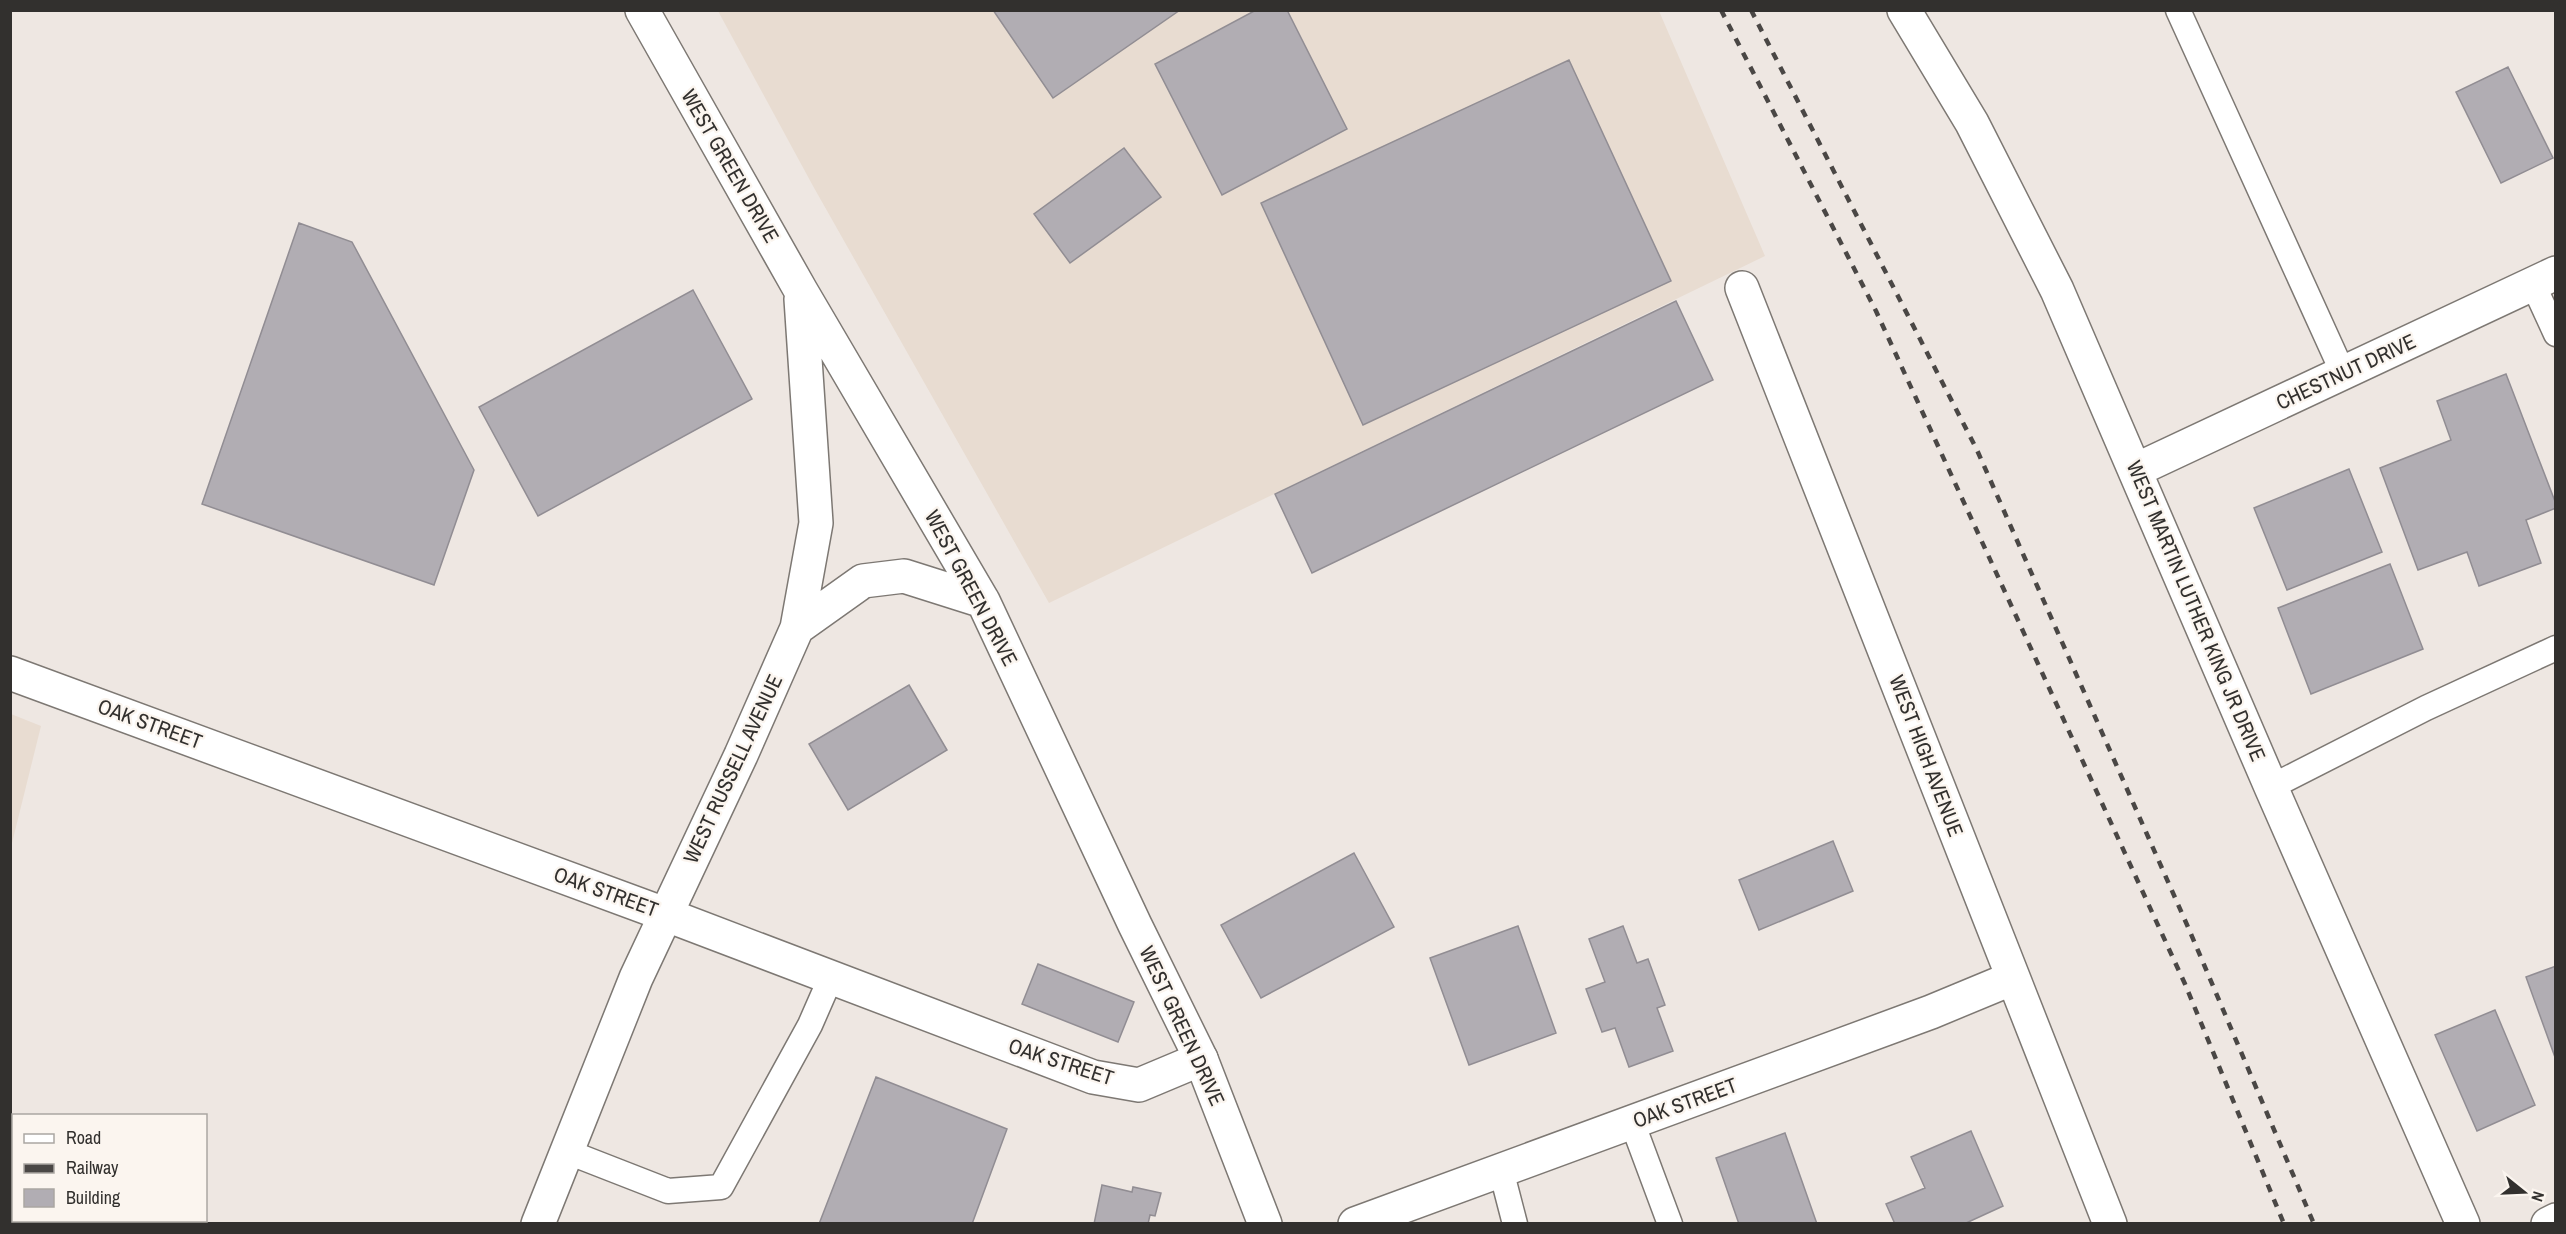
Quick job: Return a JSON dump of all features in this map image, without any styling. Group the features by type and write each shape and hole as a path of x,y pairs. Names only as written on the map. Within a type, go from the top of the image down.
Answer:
{"main road":[{"name":"WEST GREEN DRIVE","path":"642,10 801,291 983,601 1135,925 1201,1059 1265,1224"},
{"name":"WEST MARTIN LUTHER KING JR DRIVE","path":"1904,10 1972,123 2057,290 2271,787 2463,1224"},
{"name":"CHESTNUT DRIVE","path":"2136,470 2544,278"},
{"name":"WEST HIGH AVENUE","path":"1742,288 2110,1224"},
{"name":"WEST RUSSELL AVENUE","path":"538,1224 636,978 667,915 797,628 816,523 801,291"},
{"path":"797,628 863,581 904,576 983,601"},
{"name":"OAK STREET","path":"10,672 667,915 1094,1077 1138,1084 1201,1059"},
{"name":"OAK STREET","path":"1355,1224 1931,1012 2013,978"},
{"path":"2548,1224 2556,1220"}],"lane":[{"path":"2178,10 2343,373"},
{"path":"2544,278 2556,334"},
{"path":"2271,787 2426,708 2556,648"},
{"path":"568,1152 668,1191 720,1187 810,1025 831,977"},
{"path":"1632,1122 1670,1224"},
{"path":"1501,1170 1515,1224"}],"shaded area":[{"path":"718,11 1659,11 1765,256 1049,603 813,186"},
{"path":"10,714 41,726 11,847"}],"building":[{"path":"993,10 1180,10 1053,98"},
{"path":"1256,10 1287,10 1347,129 1222,195 1155,64"},
{"path":"1569,60 1671,281 1363,425 1261,203"},
{"path":"2508,67 2553,158 2501,183 2456,92"},
{"path":"1124,148 1161,197 1070,263 1034,214"},
{"path":"299,223 352,242 474,470 434,585 202,504"},
{"path":"693,290 752,399 538,516 479,407"},
{"path":"1676,301 1713,380 1312,573 1275,494"},
{"path":"2506,374 2556,504 2556,508 2526,520 2541,563 2479,586 2467,552 2418,570 2380,468 2451,440 2437,401"},
{"path":"2349,469 2382,552 2287,590 2254,508"},
{"path":"2390,564 2423,649 2311,694 2278,608"},
{"path":"909,685 947,750 848,810 809,744"},
{"path":"1833,841 1853,891 1759,930 1739,880"},
{"path":"1354,853 1394,927 1261,998 1221,925"},
{"path":"1518,926 1556,1033 1469,1065 1430,958"},
{"path":"1623,926 1637,963 1648,959 1665,1005 1657,1008 1673,1051 1629,1067 1615,1028 1602,1032 1586,989 1605,982 1589,939"},
{"path":"1038,964 1134,1002 1118,1042 1022,1004"},
{"path":"2556,966 2556,1060 2526,977"},
{"path":"2495,1010 2535,1105 2477,1131 2435,1035"},
{"path":"876,1077 1007,1129 972,1224 819,1224"},
{"path":"1971,1131 2003,1206 1964,1224 1895,1224 1886,1204 1925,1188 1911,1157"},
{"path":"1785,1133 1817,1224 1739,1224 1716,1158"},
{"path":"1102,1185 1132,1192 1133,1187 1161,1193 1155,1216 1150,1215 1148,1224 1094,1224"}],"railway":[{"path":"1721,10 1876,311 2185,984 2284,1224"},
{"path":"1751,10 1977,450 2188,927 2314,1224"}]}
